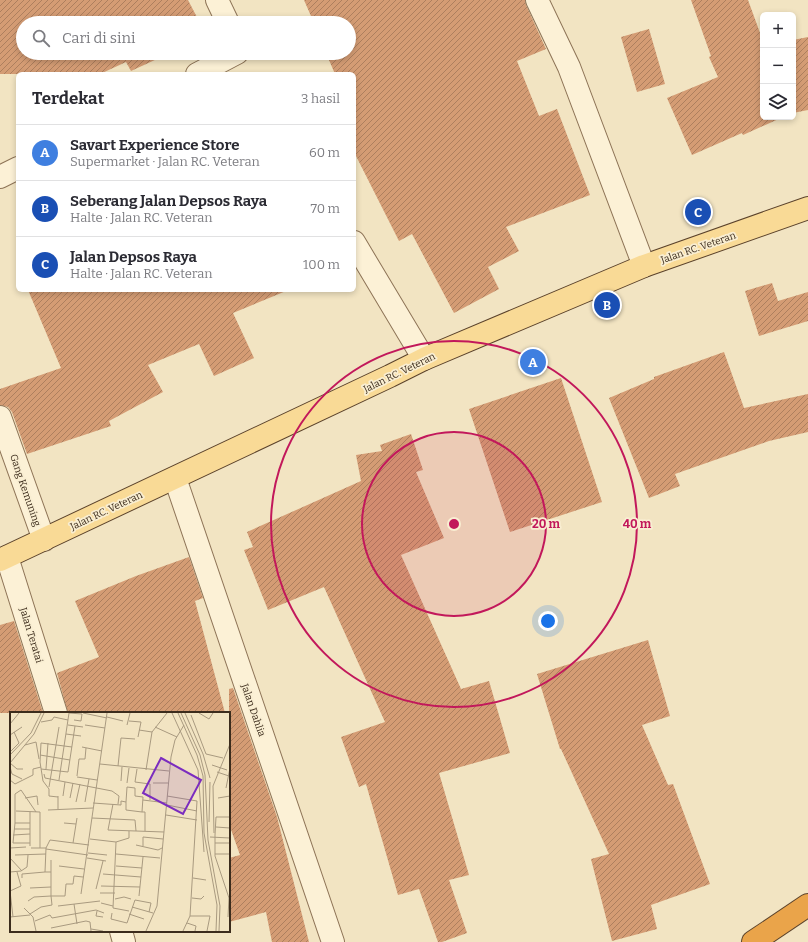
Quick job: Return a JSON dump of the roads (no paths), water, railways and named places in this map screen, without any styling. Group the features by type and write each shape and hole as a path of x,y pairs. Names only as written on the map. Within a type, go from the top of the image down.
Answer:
{"highway":[{"path":"753,942 808,905"}],"main road":[{"name":"Jalan RC. Veteran","path":"4,558 424,359 644,266 808,208"}],"street":[{"path":"217,0 225,16"},
{"path":"537,0 569,67 644,266"},
{"path":"201,72 224,60"},
{"path":"0,177 16,169"},
{"path":"356,245 424,359"},
{"name":"Gang Kemuning","path":"0,417 44,540"},
{"name":"Jalan Dahlia","path":"175,478 333,942"},
{"name":"Jalan Teratai","path":"4,558 56,712"},
{"path":"121,932 124,942"}],"place":[{"name":"Jalan Depsos Raya","path":"698,212"},
{"name":"Seberang Jalan Depsos Raya","path":"607,305"},
{"name":"Savart Experience Store","path":"533,362"}]}
